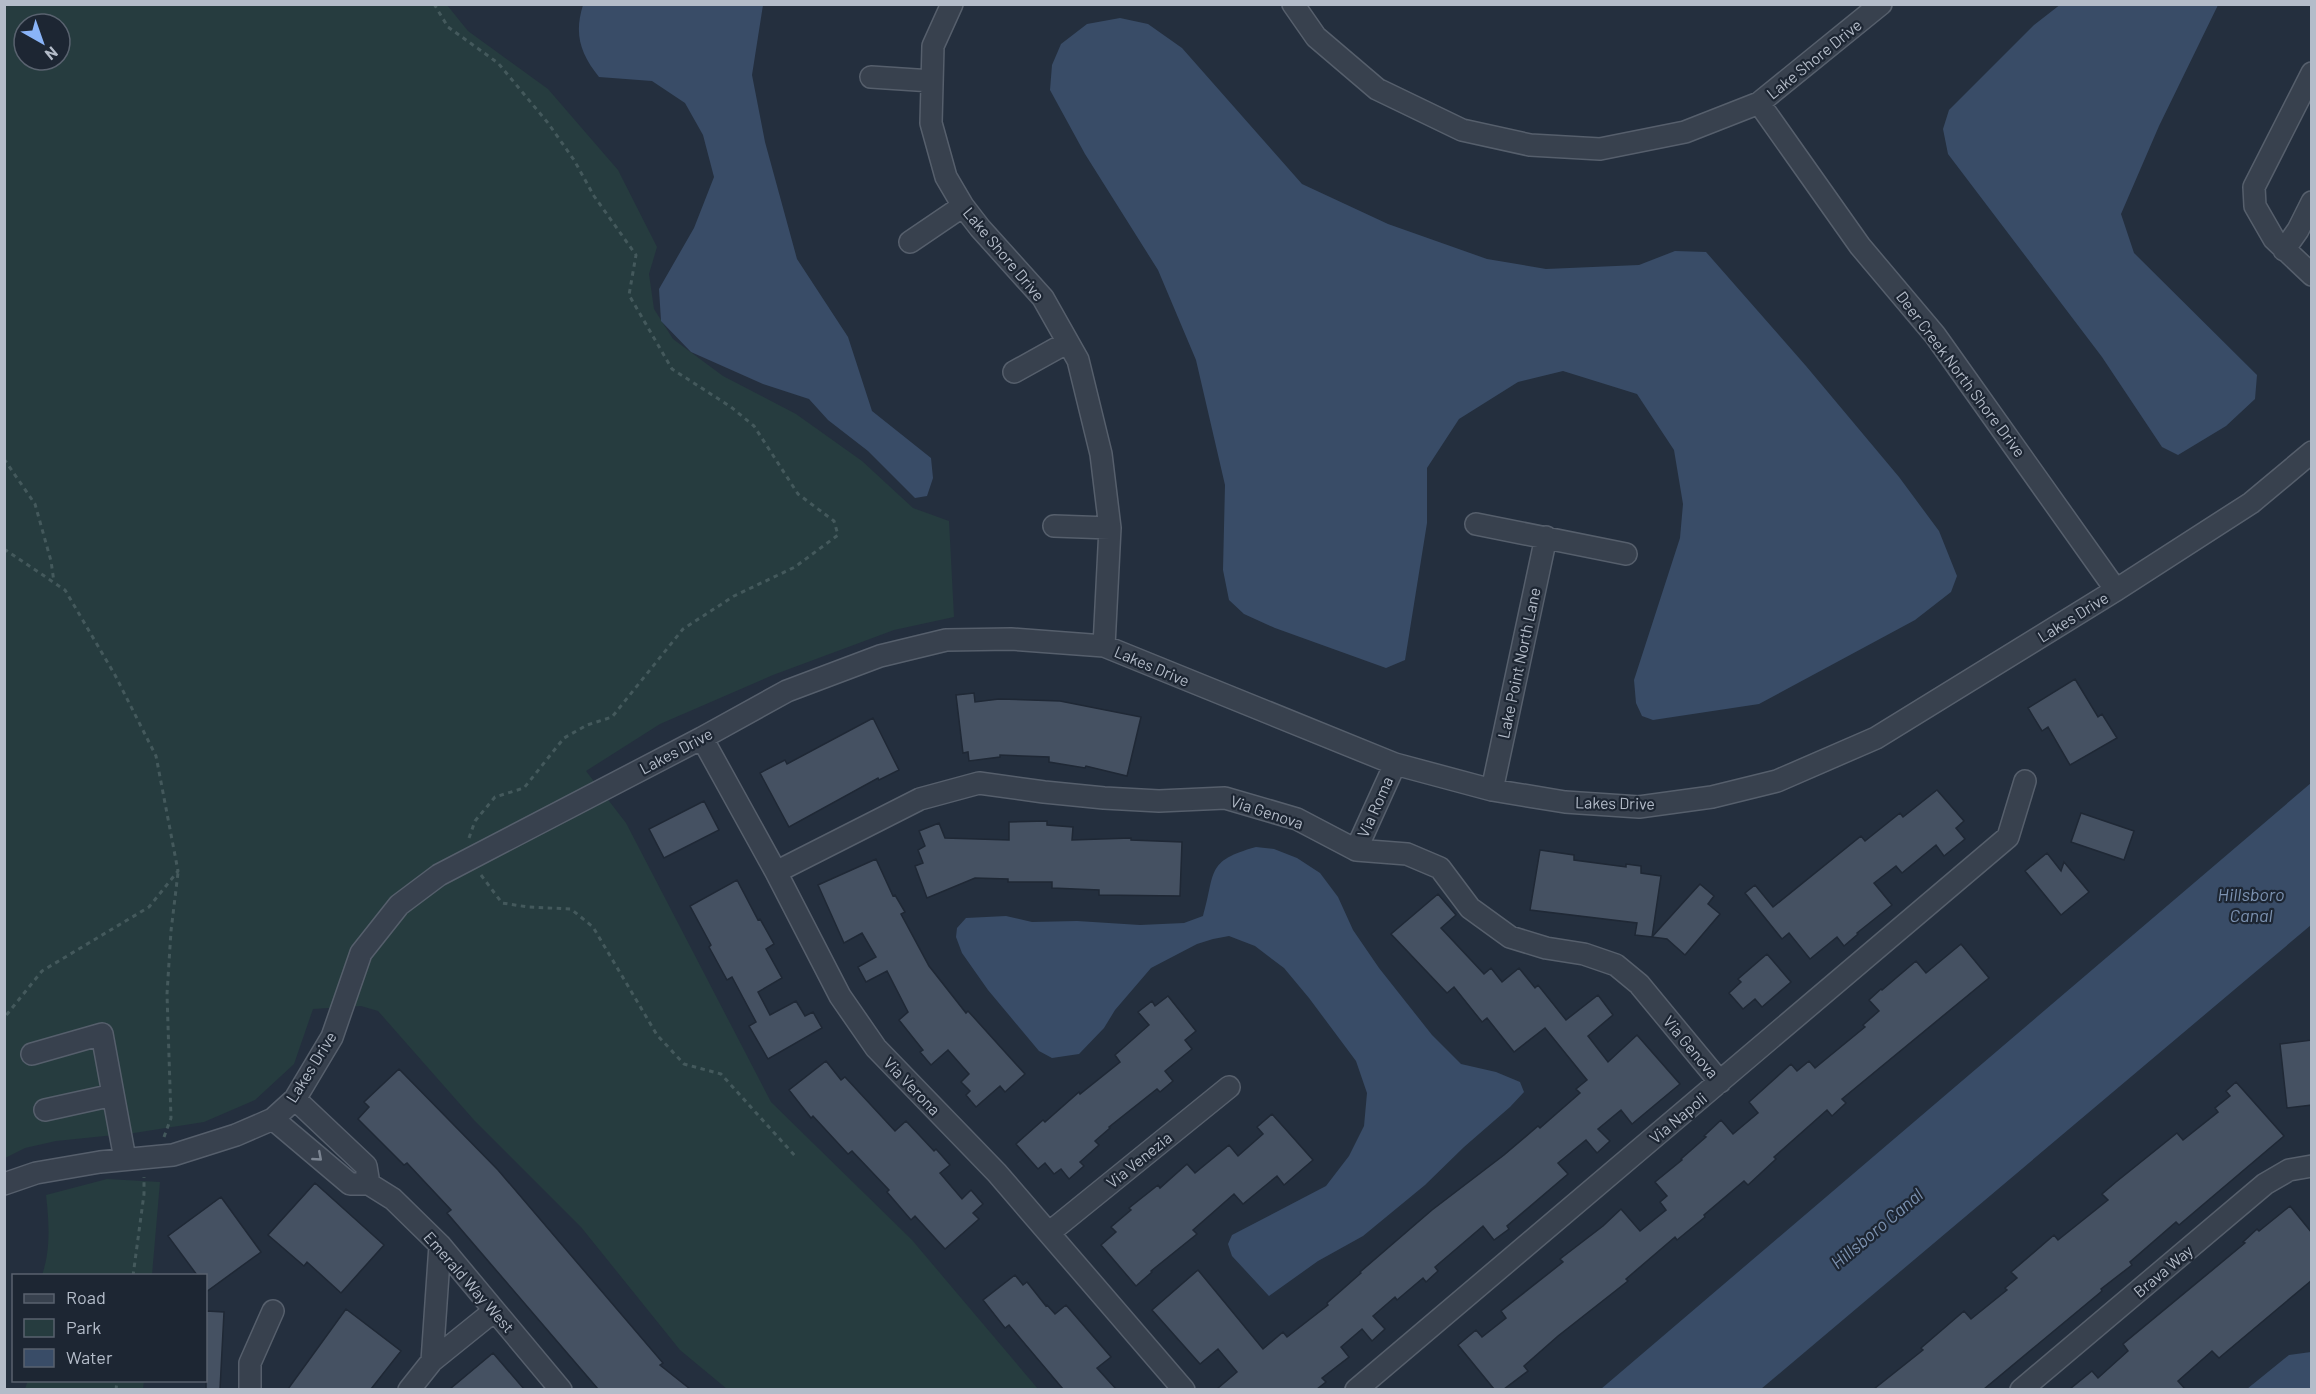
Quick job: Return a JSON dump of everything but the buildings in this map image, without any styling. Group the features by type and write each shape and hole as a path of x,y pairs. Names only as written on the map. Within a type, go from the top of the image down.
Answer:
{"street":[{"name":"Lake Shore Drive","path":"952,4 933,46 931,123 946,177 963,206 1043,298 1078,360 1101,453 1110,528 1104,646"},
{"name":"Lake Shore Drive","path":"1293,4 1316,37 1377,89 1462,130 1530,145 1600,149 1685,132 1759,103 1881,4"},
{"path":"2312,73 2254,187 2255,206 2274,239 2312,275"},
{"path":"871,77 932,81"},
{"name":"Deer Creek North Shore Drive","path":"1759,103 1860,246 1935,335 2116,590"},
{"path":"2284,250 2298,230 2312,202"},
{"path":"910,242 963,206"},
{"path":"1014,372 1068,342"},
{"name":"Lakes Drive","path":"4,1184 36,1173 184,1152 236,1136 273,1119 295,1099 332,1037 361,953 399,905 439,875 702,738 787,691 880,656 946,640 1011,639 1104,646 1395,764 1492,790 1565,802 1639,807 1712,797 1777,781 1876,738 2116,590 2251,503 2312,452"},
{"path":"1476,524 1626,554"},
{"path":"1054,526 1110,528"},
{"name":"Lake Point North Lane","path":"1492,790 1546,537"},
{"name":"Via Verona","path":"702,738 776,872 840,996 876,1048 997,1173 1184,1389"},
{"name":"Via Roma","path":"1356,850 1395,764"},
{"name":"Via Napoli","path":"1356,1389 2008,837 2025,781"},
{"name":"Via Genova","path":"776,872 920,799 979,783 1115,799 1159,801 1225,798 1297,819 1356,850 1407,854 1440,868 1470,908 1510,937 1546,948 1584,954 1616,965 1639,984 1720,1082"},
{"path":"32,1054 102,1034 125,1159"},
{"name":"Via Venezia","path":"1050,1232 1229,1087"},
{"path":"45,1110 113,1095"},
{"path":"295,1099 366,1166 369,1184"},
{"name":"Emerald Way West","path":"273,1119 350,1184 369,1184 393,1199 440,1245 561,1389"},
{"name":"Brava Way","path":"2021,1389 2265,1184 2289,1170 2312,1166"},
{"path":"432,1361 440,1245"},
{"path":"250,1389 250,1363 273,1311"},
{"path":"409,1389 432,1361 495,1311"}],"path":[{"path":"434,4 448,27 498,63 548,123 574,160 594,196 636,255 629,295 672,369 731,407 754,426 798,494 834,521 838,536 795,567 734,596 683,629 612,717 587,725 564,738 524,788 495,797 475,821 467,844 475,857 481,877 502,903 571,909 593,927 657,1035 684,1064 721,1074 796,1157"},
{"path":"4,459 35,504 51,561 54,582"},
{"path":"4,549 65,590 114,675 156,756 178,871 167,994 171,1118 160,1146 144,1168 144,1194 133,1274"},
{"path":"4,1018 42,971 149,907 178,871"}],"green space":[{"path":"5,5 447,5 468,31 548,89 618,170 657,247 649,274 654,309 673,339 723,376 796,414 862,461 913,508 949,521 954,617 894,630 773,675 660,724 586,771 626,823 771,1102 912,1240 1038,1389 727,1389 680,1350 581,1227 474,1120 378,1011 361,1006 313,1009 294,1064 255,1100 204,1122 134,1133 56,1141 25,1148 5,1158"},
{"path":"107,1179 160,1182 152,1274 42,1274 48,1246 46,1195"},
{"path":"27,1382 144,1382 143,1389 25,1389"}],"water":[{"path":"2061,4 2218,5 2159,126 2121,214 2134,253 2257,375 2255,399 2226,426 2178,455 2162,447 2102,357 1948,154 1943,129 1949,110 2034,25"},
{"path":"583,5 763,5 752,75 765,142 797,259 848,337 872,411 931,458 933,478 927,496 915,498 868,451 828,420 809,399 763,384 691,352 661,321 659,289 694,228 714,177 703,135 685,103 652,81 599,77 587,60 580,43 579,25"},
{"path":"1120,18 1148,24 1182,48 1302,184 1388,224 1487,259 1546,269 1639,265 1675,251 1706,252 1899,477 1939,531 1957,576 1951,592 1915,620 1759,704 1653,720 1642,716 1636,703 1634,680 1680,538 1683,504 1674,450 1637,394 1563,371 1518,382 1459,419 1427,468 1427,523 1405,660 1386,668 1275,628 1244,614 1229,600 1223,570 1225,485 1196,360 1158,270 1085,154 1050,90 1052,65 1061,44 1087,24"},
{"name":"Hillsboro Canal","path":"2311,783 2311,925 1761,1389 1601,1389"},
{"path":"1256,847 1274,849 1297,858 1320,873 1338,897 1353,930 1379,968 1432,1035 1461,1064 1496,1072 1520,1082 1524,1092 1425,1185 1363,1236 1318,1261 1269,1296 1232,1256 1228,1244 1232,1235 1326,1186 1349,1156 1364,1126 1367,1093 1356,1061 1284,968 1255,946 1229,936 1197,944 1151,968 1115,1010 1104,1028 1079,1054 1052,1058 1039,1051 988,990 962,953 956,937 957,928 966,918 1006,916 1032,922 1077,921 1140,925 1184,923 1203,916 1212,879 1220,863 1240,852"},
{"path":"2311,1352 2311,1389 2247,1389 2289,1355"}]}
